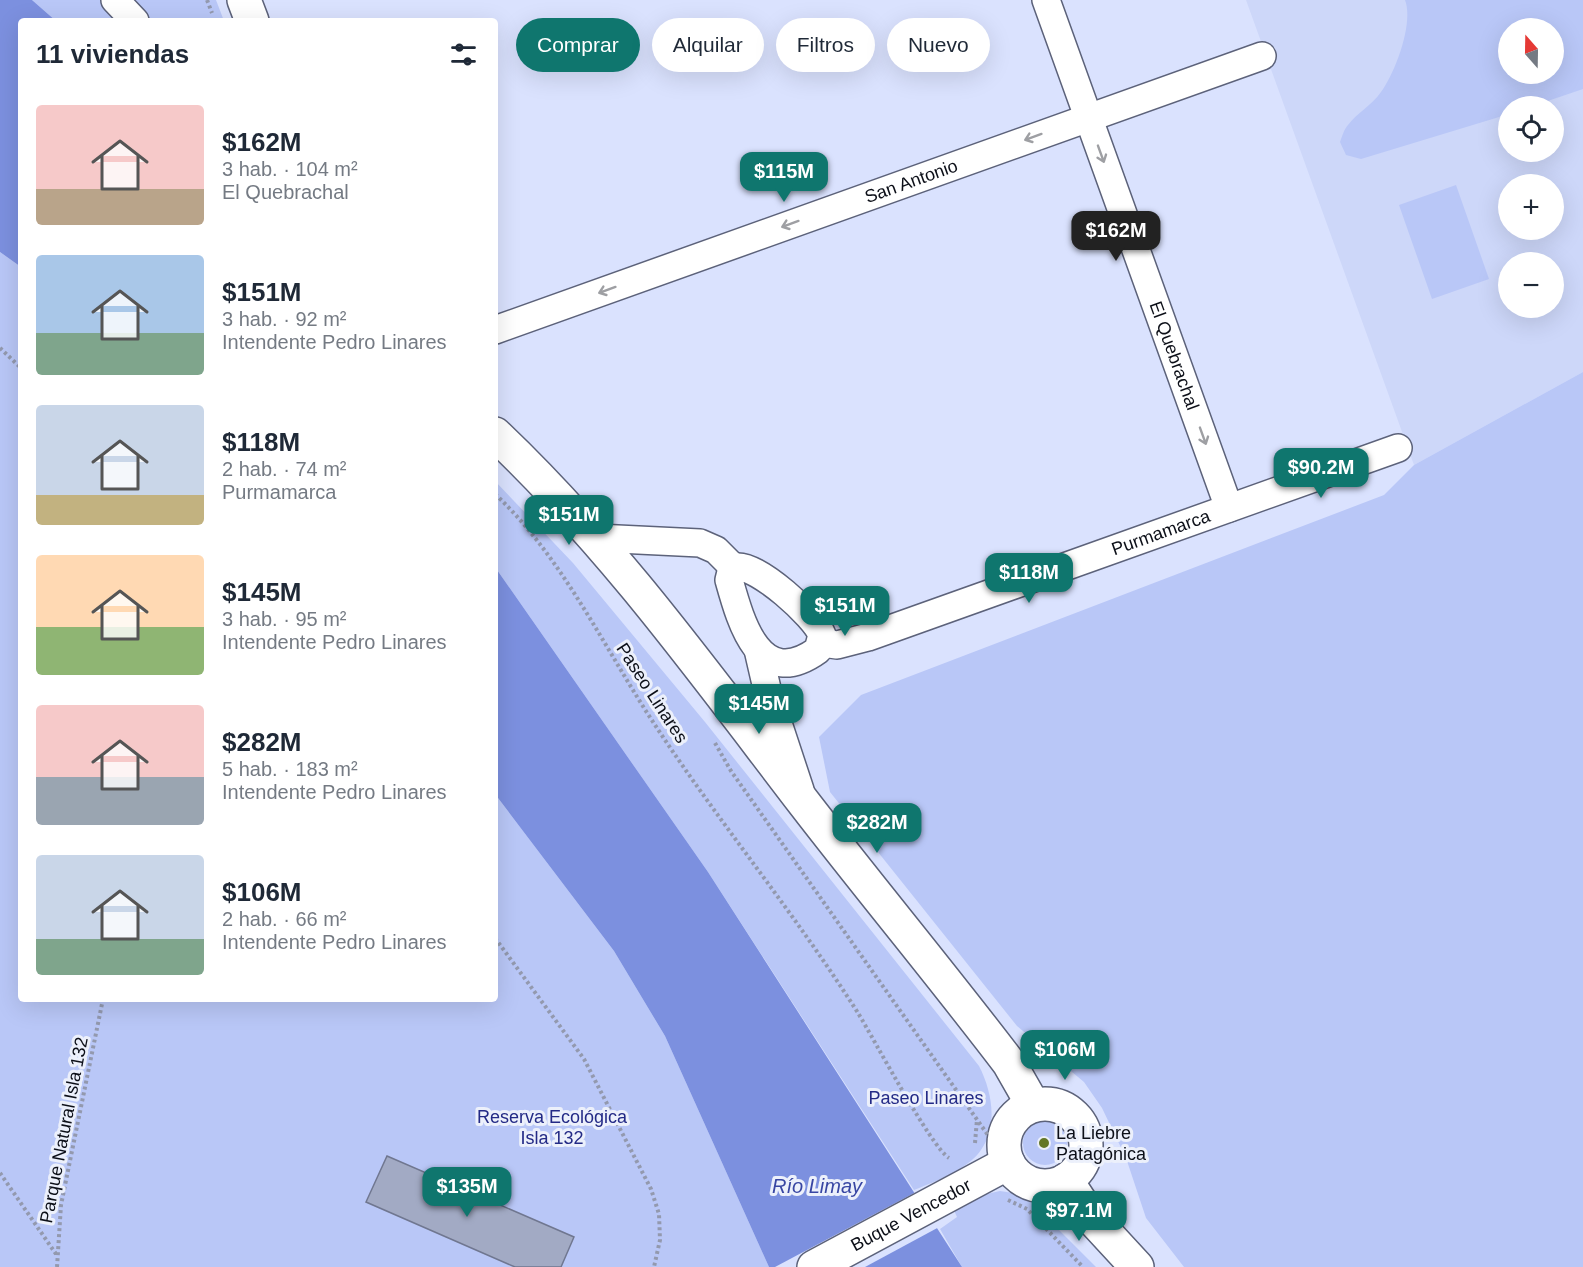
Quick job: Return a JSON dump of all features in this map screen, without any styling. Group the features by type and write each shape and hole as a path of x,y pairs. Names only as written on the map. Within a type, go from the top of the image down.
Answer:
{"main road":[{"path":"244,0 251,18"},
{"path":"498,437 597,538 673,630 805,804 1009,1063 1034,1105"},
{"path":"1046,1104 1068,1111 1083,1129 1086,1140 1084,1157 1076,1173 1057,1185 1038,1185 1020,1178 1008,1163 1004,1140 1007,1128 1014,1118 1034,1105 1046,1104"},
{"name":"Buque Vencedor","path":"814,1267 1008,1163"},
{"path":"1066,1180 1104,1233 1137,1267"}],"street":[{"path":"115,0 132,18"},
{"name":"El Quebrachal","path":"1046,0 1229,508"},
{"name":"San Antonio","path":"498,329 1262,56"},
{"name":"Purmamarca","path":"822,643 837,645 860,640 1398,448"},
{"path":"597,538 700,543 716,549 734,568"},
{"path":"734,568 746,567 808,612 819,627 822,643 818,650 798,660 776,661 759,654"},
{"path":"734,568 729,576 730,584 750,639 759,654 766,686 805,804"}],"path":[{"path":"0,348 18,365"},
{"name":"Paseo Linares","path":"498,497 545,551 676,756 850,1001 936,1145 941,1152 954,1160"},
{"path":"712,737 730,771 1008,1163"},
{"path":"498,942 584,1059 651,1189 658,1214 660,1240 654,1267"},
{"name":"Parque Natural Isla 132","path":"57,1267 56,1254 61,1205 102,1002"},
{"path":"972,1150 977,1119"},
{"path":"0,1173 56,1254"},
{"path":"1004,1199 1027,1209 1083,1267"}],"shaded area":[{"path":"1246,0 1583,0 1583,372 1414,465"}],"green space":[{"path":"32,0 216,0 223,18 53,18"},
{"path":"1405,0 1583,0 1583,89 1562,96 1498,96 1498,117 1361,159 1346,155 1340,142 1343,133 1377,97 1386,84 1402,48 1407,21"},
{"path":"1456,185 1489,279 1432,299 1399,205"},
{"name":"Reserva Ecológica Isla 132","path":"0,252 18,265 18,1002 498,1002 498,798 614,951 665,1036 769,1267 0,1267"},
{"path":"1583,372 1583,1267 1184,1267 1146,1218 1126,1158 1102,1108 1084,1082 1017,1026 830,792 819,737 861,695 1384,495 1414,465"},
{"name":"Paseo Linares","path":"498,484 573,563 705,722 979,1066 989,1092 991,1120 984,1145 976,1156 946,1177 914,1190 708,872 498,571"},
{"path":"1045,1121 1060,1128 1067,1143 1060,1158 1045,1165 1030,1158 1023,1143 1030,1128"},
{"path":"1000,1191 1019,1194 1028,1199 1096,1267 962,1267 940,1229 957,1217 953,1208 982,1195"}],"water":[{"path":"0,0 32,0 53,18 18,18 18,265 0,252"},
{"name":"Río Limay","path":"498,571 708,872 962,1267 769,1267 665,1036 614,951 498,798"}],"pier":[{"path":"918,1191 941,1226 865,1267 775,1267"}],"building":[{"path":"387,1156 574,1237 561,1267 515,1267 366,1202"}],"place":[{"name":"La Liebre Patagónica","path":"1044,1143"}]}
